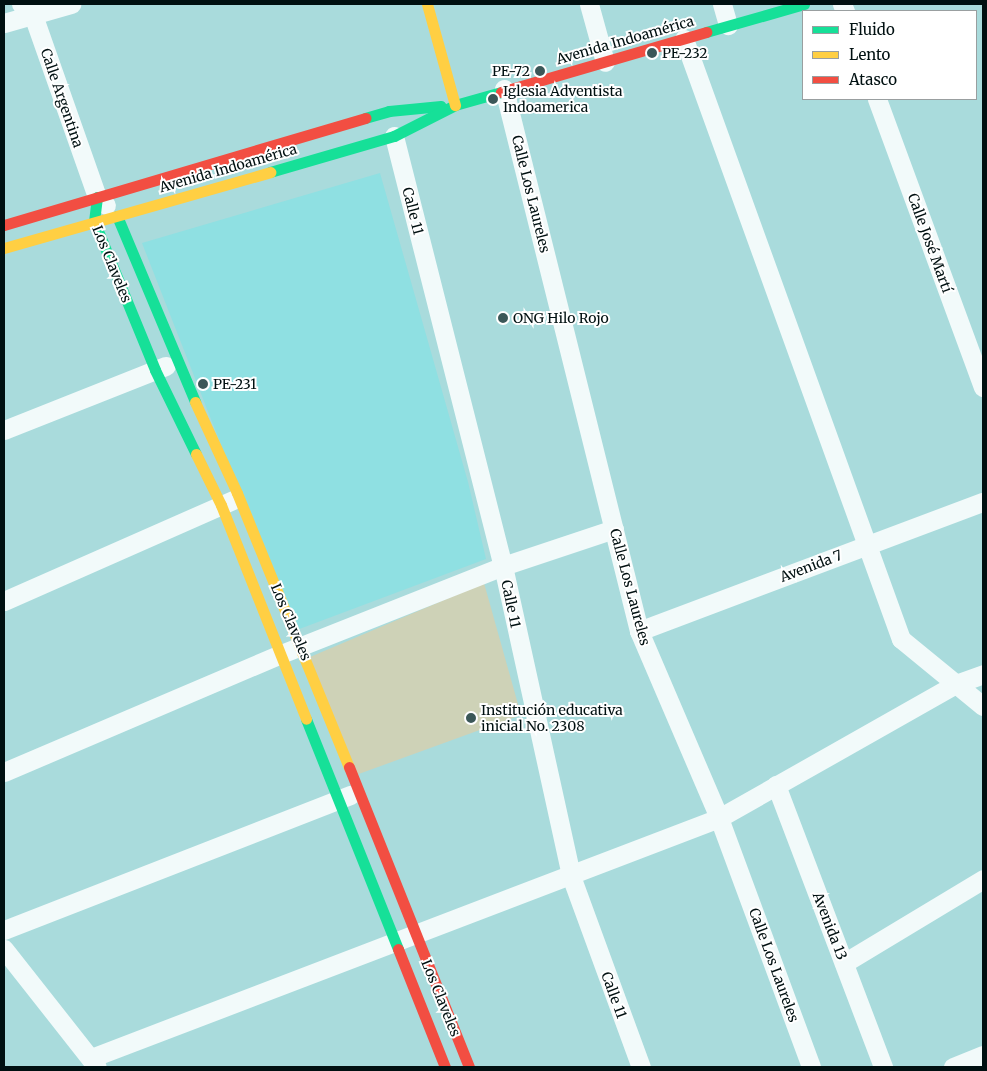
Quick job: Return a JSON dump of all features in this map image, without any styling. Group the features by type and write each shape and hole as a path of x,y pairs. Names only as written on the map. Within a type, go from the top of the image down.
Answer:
{"street":[{"path":"4,23 27,9 72,4"},
{"path":"427,4 455,105"},
{"path":"589,4 605,62"},
{"path":"722,4 728,26"},
{"name":"Avenida Indoamérica","path":"4,248 394,136 455,105 504,89 605,62 804,4"},
{"name":"Calle Argentina","path":"27,9 97,197"},
{"path":"684,38 901,639 983,706"},
{"name":"Calle Los Laureles","path":"504,89 640,631 719,818 811,1067"},
{"name":"Calle José Martí","path":"877,100 983,387"},
{"name":"Avenida Indoamérica","path":"4,225 389,111 455,105"},
{"name":"Calle 11","path":"394,136 502,566 571,876 641,1067"},
{"name":"Los Claveles","path":"97,197 117,216 176,362 239,498 301,646 469,1067"},
{"name":"Los Claveles","path":"97,197 94,221 155,370 221,505 445,1067"},
{"path":"4,430 176,362"},
{"path":"4,601 239,498"},
{"name":"Avenida 7","path":"640,631 983,502"},
{"path":"4,772 301,646 502,566 614,529"},
{"path":"4,949 94,1063 394,943 719,818 956,684 983,674"},
{"name":"Avenida 13","path":"776,786 882,1067"},
{"path":"4,930 359,792"},
{"path":"844,963 983,879"},
{"path":"952,1067 983,1054"}],"shaded area":[{"path":"380,173 468,482 486,559 294,631 142,243"}],"green space":[{"path":"484,583 521,715 356,775 310,657"}],"traffic: fast":[{"path":"706,32 804,4"},
{"path":"270,172 394,136 455,105 501,92"},
{"path":"365,118 389,111 441,106"},
{"path":"97,197 94,221 155,370 196,454"},
{"path":"117,216 195,402"},
{"path":"306,719 398,949"}],"traffic: slow":[{"path":"427,4 455,105"},
{"path":"4,248 270,172"},
{"path":"195,402 237,493 349,767"},
{"path":"196,454 221,505 306,719"}],"traffic: jam":[{"path":"501,92 706,32"},
{"path":"4,225 365,118"},
{"path":"349,767 469,1067"},
{"path":"398,949 445,1067"}],"place":[{"name":"PE-232","path":"652,53"},
{"name":"PE-72","path":"540,71"},
{"name":"Iglesia Adventista Indoamerica","path":"493,99"},
{"name":"ONG Hilo Rojo","path":"503,318"},
{"name":"PE-231","path":"203,384"},
{"name":"Institución educativa inicial No. 2308","path":"471,718"}]}
